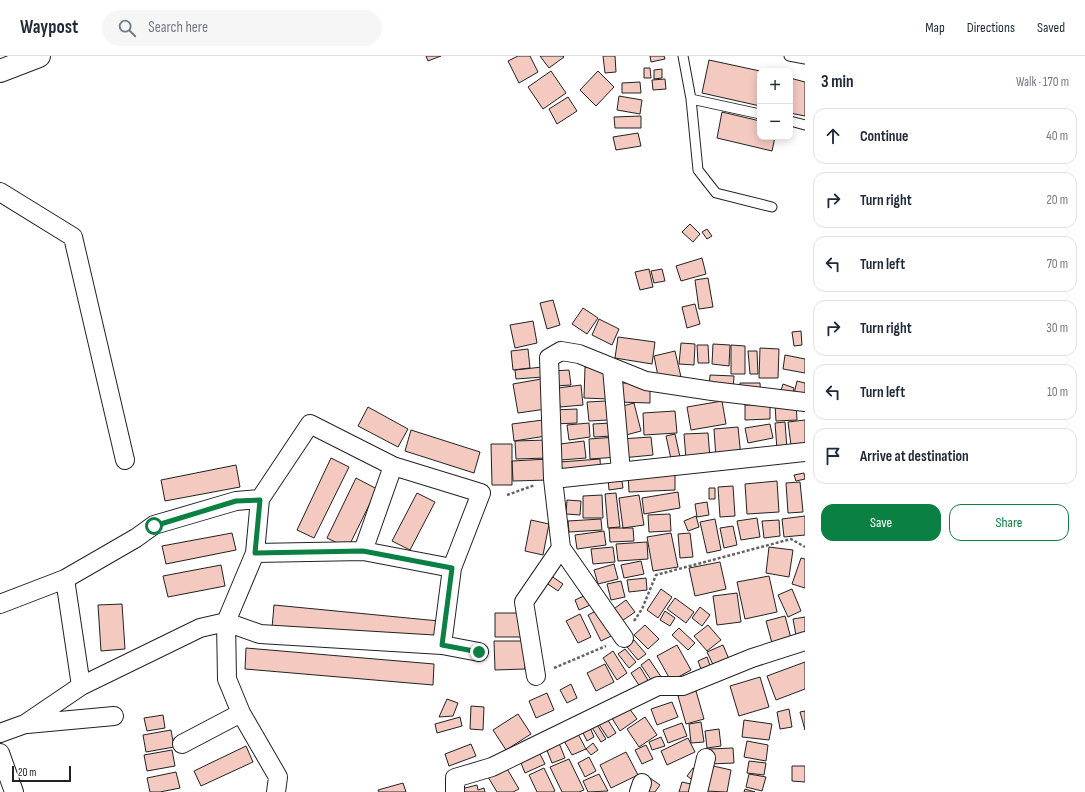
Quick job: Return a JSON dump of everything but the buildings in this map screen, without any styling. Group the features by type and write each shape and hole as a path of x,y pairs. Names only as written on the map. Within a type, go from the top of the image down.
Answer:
{"main road":[{"path":"0,71 39,56"}],"street":[{"path":"0,192 73,237 125,460"},
{"path":"624,638 561,548 553,479 549,358 561,351 578,354 646,381 712,391 805,402"},
{"path":"612,368 621,472"},
{"path":"276,792 278,777 241,713 227,679 226,622 255,553 260,500 310,424 393,466 481,493 452,568 442,645"},
{"path":"553,479 805,452"},
{"path":"363,551 393,466"},
{"path":"0,604 65,579 154,526 236,501 260,500"},
{"path":"536,676 524,602 561,548"},
{"path":"255,553 363,551 452,568"},
{"path":"65,579 81,686"},
{"path":"0,733 25,724 81,686 200,628 226,622 260,634 442,645 479,652"},
{"path":"455,792 455,778 492,767 658,686 683,686 752,658 805,641"},
{"path":"182,744 241,713"},
{"path":"25,724 114,716"},
{"path":"0,753 14,792"},
{"path":"698,792 706,758"}],"lane":[{"path":"683,56 691,99 698,170 716,193 772,207"},
{"path":"789,56 805,59"},
{"path":"691,99 757,113"},
{"path":"793,122 805,125"}],"path":[{"path":"507,495 553,479"},
{"path":"536,676 624,638 642,609 656,575 791,539 805,547"}],"route":[{"path":"154,526 236,501 260,500 255,553 363,551 452,568 442,645 479,652"}]}
